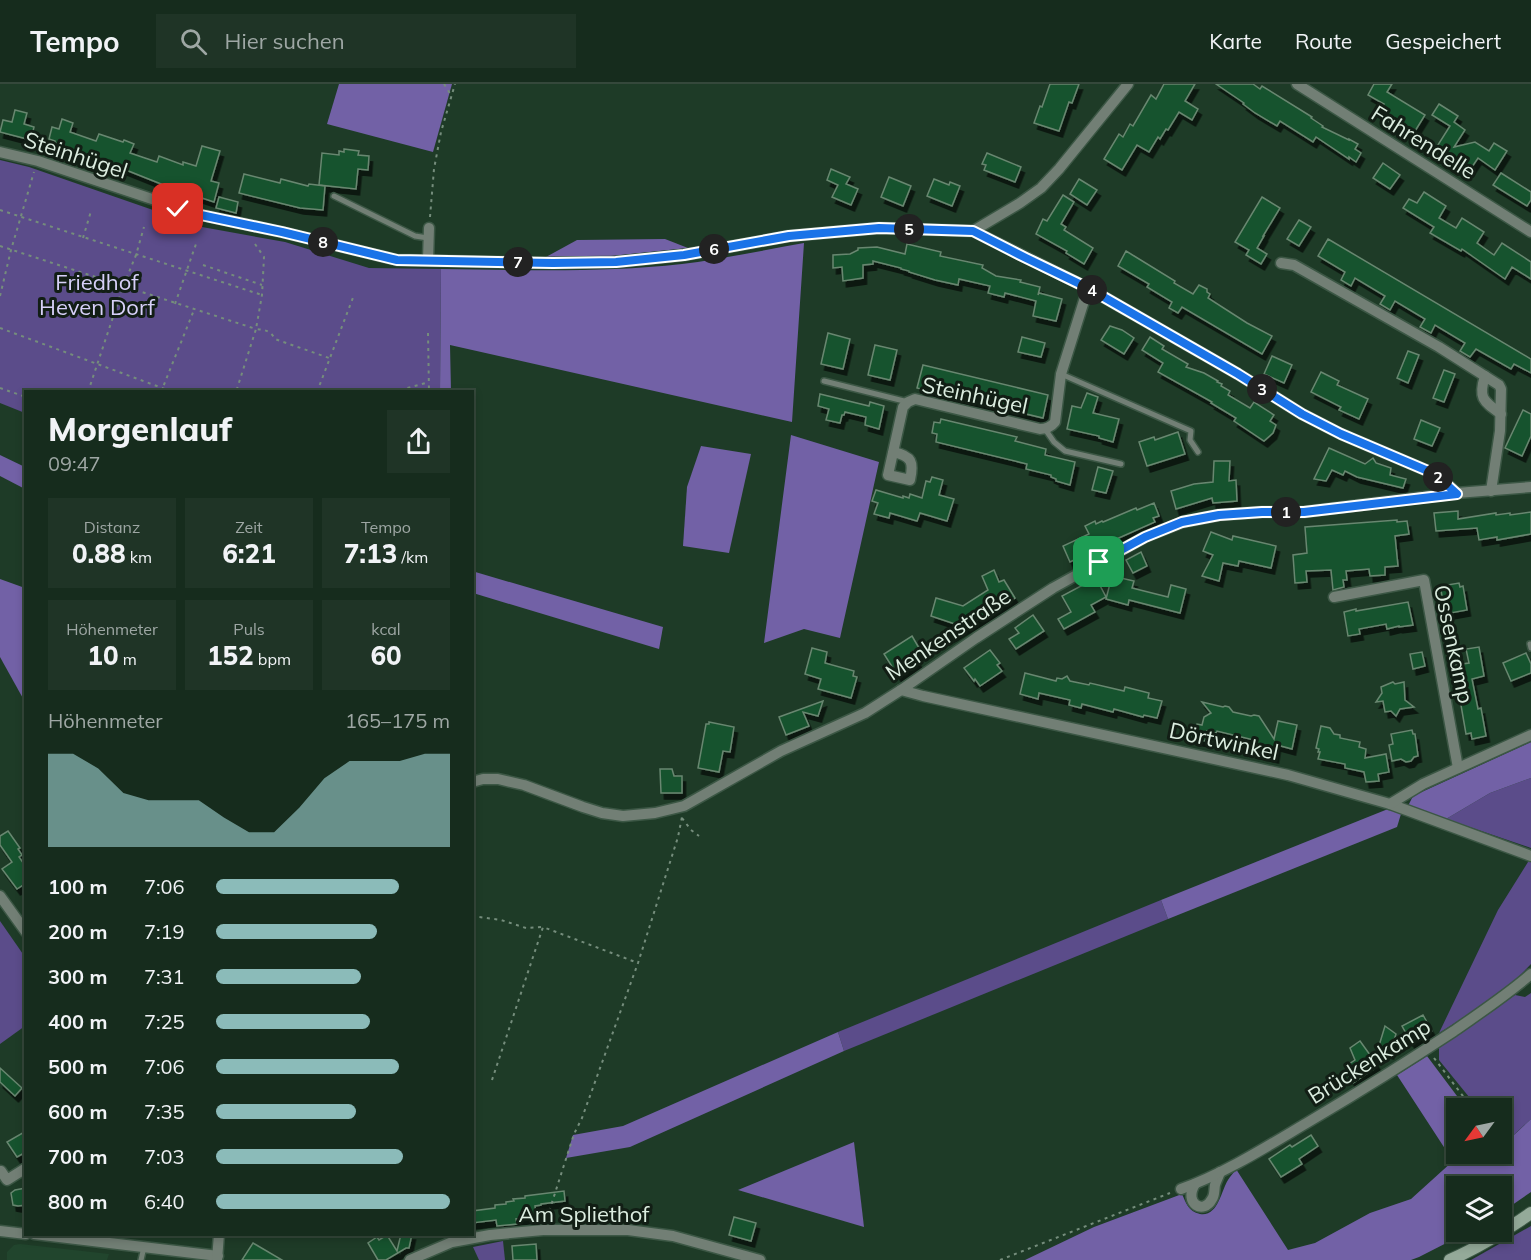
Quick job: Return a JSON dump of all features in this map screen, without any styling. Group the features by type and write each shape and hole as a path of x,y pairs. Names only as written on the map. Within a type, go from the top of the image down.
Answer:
{"main road":[{"path":"1450,1260 1503,1232 1531,1213"}],"street":[{"path":"973,231 1041,188 1128,84"},
{"name":"Fahrendelle","path":"1297,84 1531,232"},
{"name":"Steinhügel","path":"0,152 38,161 196,214 397,260 616,262 684,255 789,236 879,228 973,231 1088,288 1228,368 1302,414 1341,434 1435,474 1457,494"},
{"path":"428,260 429,233"},
{"path":"1281,263 1293,265 1439,348 1498,385 1501,389 1500,431 1491,491"},
{"name":"Steinhügel","path":"893,452 903,407 915,399 1040,429 1051,426 1055,422 1061,375 1088,288"},
{"path":"1485,376 1481,389 1483,397 1501,414"},
{"name":"Menkenstraße","path":"474,781 498,779 524,785 583,807 622,816 655,813 684,806 781,751 859,716 1053,588 1145,537 1182,522 1219,515 1304,512 1457,494 1531,488"},
{"name":"Ossenkamp","path":"1334,597 1424,580 1458,768"},
{"name":"Dörtwinkel","path":"901,690 1288,775 1390,804 1531,856"},
{"path":"1390,804 1423,784 1531,735"},
{"path":"0,896 24,929"},
{"name":"Brückenkamp","path":"1181,1189 1220,1172 1357,1093 1508,994 1531,974"},
{"path":"1,1171 7,1180 24,1169"},
{"path":"1195,1184 1191,1190 1193,1203 1199,1207 1204,1206 1213,1199 1220,1172"},
{"name":"Am Spliethof","path":"410,1260 452,1242 490,1235 543,1230 628,1230 673,1236 760,1260"},
{"path":"0,1231 24,1234"},
{"path":"51,1236 218,1258 219,1236"}],"lane":[{"path":"334,196 415,236 429,233"},
{"path":"1061,375 1191,431 1190,440 1198,452"},
{"path":"824,381 908,402"},
{"path":"1045,429 1054,442 1065,450 1121,464"},
{"path":"141,1260 144,1247"}],"path":[{"path":"444,84 451,95"},
{"path":"429,233 434,169 441,132 455,84"},
{"path":"0,296 20,217 38,161"},
{"path":"0,210 262,295"},
{"path":"83,238 91,211"},
{"path":"89,390 144,227"},
{"path":"175,304 196,244"},
{"path":"237,390 256,329 262,295 264,257 255,244"},
{"path":"0,246 194,310 256,329 267,330 275,339 329,358"},
{"path":"203,265 262,285"},
{"path":"318,390 354,295"},
{"path":"0,328 162,390 194,310"},
{"path":"428,333 429,390"},
{"path":"400,390 429,382"},
{"path":"0,388 24,397"},
{"path":"543,1230 574,1134 582,1118 638,963 678,837 684,806"},
{"path":"682,818 699,836"},
{"path":"474,916 501,920 526,928 543,927 638,963"},
{"path":"492,1080 543,927"},
{"path":"1427,1048 1464,1098"},
{"path":"1000,1260 1181,1189"}],"shaded area":[{"path":"339,84 452,84 433,152 327,124"},
{"path":"665,239 688,248 611,256 546,257 577,240"},
{"path":"804,243 792,422 450,345 451,390 440,390 441,269 622,269 713,260"},
{"path":"791,435 879,462 840,638 804,629 764,643"},
{"path":"701,446 751,454 729,553 683,546 687,487"},
{"path":"0,455 24,467 24,488 0,476"},
{"path":"474,572 663,627 659,649 474,593"},
{"path":"0,579 24,588 24,700 0,657"},
{"path":"1531,742 1531,778 1490,793 1446,819 1408,806 1413,796"},
{"path":"1388,809 1401,814 1397,827 1168,919 1161,900"},
{"path":"838,1032 844,1051 630,1147 566,1158 573,1135 623,1126"},
{"path":"1427,1056 1458,1098 1446,1098 1446,1150 1397,1075"},
{"path":"1531,1119 1531,1192 1512,1205 1512,1176 1446,1176 1446,1242 1448,1242 1411,1260 1025,1260 1094,1227 1182,1194 1193,1211 1200,1214 1211,1212 1236,1169 1288,1250 1315,1243 1370,1213 1411,1199 1450,1164 1512,1164 1512,1137"},
{"path":"854,1142 864,1227 738,1190"},
{"path":"14,1245 109,1254 107,1260 7,1260 7,1252"}],"green space":[{"name":"Friedhof Heven Dorf","path":"0,160 29,167 202,227 285,242 369,268 441,269 440,390 24,390 24,413 0,403"},
{"path":"1531,778 1531,848 1446,819 1490,793"},
{"path":"1531,854 1531,964 1502,994 1439,1033 1498,910"},
{"path":"1161,900 1168,919 844,1051 838,1032"},
{"path":"0,921 24,956 24,1027 0,1044"},
{"path":"1531,993 1531,1119 1512,1137 1512,1098 1470,1098 1439,1060 1439,1046 1515,995 1525,997"},
{"path":"1531,1226 1531,1260 1471,1260 1503,1242 1512,1242 1512,1237"},
{"path":"503,1241 505,1260 479,1260 473,1247"}],"building":[{"path":"1050,84 1079,84 1072,103 1069,102 1059,131 1034,123"},
{"path":"1164,84 1195,84 1185,101 1198,109 1192,120 1179,112 1168,130 1166,129 1160,139 1158,137 1149,152 1137,145 1122,170 1104,159 1119,134 1123,137 1130,124 1133,126 1151,95 1156,99"},
{"path":"1216,84 1253,84 1260,89 1262,86 1312,117 1322,127 1358,144 1355,149 1361,153 1356,162 1316,137 1313,142 1280,121 1277,126"},
{"path":"1374,84 1392,84 1387,92 1425,115 1412,136 1378,115 1384,104 1368,95"},
{"path":"1439,104 1458,116 1454,122 1465,130 1454,147 1475,142 1489,151 1494,143 1507,151 1495,170 1478,158 1470,170 1436,148 1450,126 1432,115"},
{"path":"15,110 27,113 24,124 34,127 31,140 0,132 3,120 12,122"},
{"path":"62,119 73,123 70,132 96,141 99,134 123,142 124,140 134,144 130,153 157,162 159,156 183,165 183,162 196,166 202,146 220,151 211,181 219,183 214,202 199,197 200,195 160,186 161,184 91,156 90,159 64,149 65,146 49,139 52,127 59,129"},
{"path":"344,149 359,151 358,155 369,156 368,170 358,169 356,189 319,185 322,153 339,155 339,151 344,152"},
{"path":"987,153 1021,167 1015,182 984,170 986,165 982,164"},
{"path":"1383,163 1400,175 1390,189 1373,178"},
{"path":"831,169 850,177 846,184 858,189 851,205 832,197 838,185 827,180"},
{"path":"1501,173 1531,192 1531,200 1527,206 1493,185"},
{"path":"244,174 280,183 281,179 308,186 309,184 325,186 323,210 300,208 239,193"},
{"path":"889,177 911,186 903,206 881,197"},
{"path":"934,179 949,185 950,182 960,186 952,206 927,196"},
{"path":"1079,179 1097,190 1087,205 1070,194"},
{"path":"1424,192 1446,206 1439,218 1456,228 1462,218 1484,232 1477,243 1494,255 1502,243 1531,262 1531,279 1512,267 1505,279 1462,249 1461,251 1430,233 1434,227 1403,208 1409,199 1417,203"},
{"path":"1063,195 1074,202 1061,224 1066,227 1064,230 1093,248 1084,264 1066,253 1067,251 1036,234 1043,219 1047,221"},
{"path":"219,197 238,202 236,213 216,208"},
{"path":"1262,197 1280,208 1257,248 1267,254 1261,264 1246,255 1249,250 1235,242"},
{"path":"1299,220 1311,227 1299,246 1287,239"},
{"path":"1328,239 1531,359 1531,373 1514,364 1511,369 1476,349 1470,357 1460,351 1465,343 1435,325 1431,333 1420,327 1425,319 1395,301 1390,310 1380,304 1385,296 1355,278 1351,286 1341,280 1345,272 1318,256"},
{"path":"907,244 941,252 940,256 983,265 982,268 996,276 1021,280 1020,282 1040,287 1038,295 1039,293 1062,299 1056,321 1033,316 1036,301 1005,293 1004,297 988,293 990,286 959,279 958,285 873,261 873,264 863,265 863,278 843,281 842,267 833,268 833,255 850,254 858,248 877,247 905,254"},
{"path":"1126,251 1193,294 1199,285 1207,289 1210,294 1208,298 1272,336 1262,354 1182,307 1178,313 1169,308 1172,302 1147,287 1149,284 1118,266"},
{"path":"1110,326 1134,338 1124,354 1101,340"},
{"path":"828,333 850,339 843,369 821,364"},
{"path":"1022,337 1045,343 1041,357 1018,352"},
{"path":"1150,337 1164,346 1162,349 1188,364 1186,367 1218,381 1222,384 1221,386 1230,391 1228,395 1250,408 1254,402 1274,415 1270,421 1276,425 1273,433 1264,441 1234,421 1236,418 1212,402 1158,372 1163,363 1142,350"},
{"path":"875,345 897,350 890,380 868,375"},
{"path":"1408,351 1419,355 1408,383 1397,378"},
{"path":"1272,356 1292,365 1284,383 1264,374"},
{"path":"923,365 1048,395 1043,418 917,388"},
{"path":"1444,370 1455,374 1444,402 1433,398"},
{"path":"1321,372 1339,381 1337,385 1368,399 1359,419 1339,410 1341,407 1311,392"},
{"path":"1087,393 1098,397 1093,413 1119,419 1113,442 1099,438 1099,436 1067,429 1072,406 1081,408"},
{"path":"820,394 869,406 870,402 884,406 879,429 865,425 866,417 845,412 840,423 826,420 829,409 818,406"},
{"path":"1523,410 1531,414 1531,436 1522,456 1505,448"},
{"path":"941,419 1017,437 1015,441 1046,449 1045,455 1075,462 1070,485 1056,481 1051,475 1026,469 1027,464 936,442 937,434 932,433 934,422 940,423"},
{"path":"1421,420 1440,428 1432,446 1414,439"},
{"path":"1178,432 1185,454 1147,466 1139,442 1154,437 1155,440"},
{"path":"1329,448 1365,464 1373,458 1376,463 1391,468 1390,475 1406,479 1403,488 1357,477 1345,471 1343,475 1332,470 1326,481 1314,479"},
{"path":"1214,461 1230,461 1229,481 1236,480 1237,501 1213,503 1212,498 1176,509 1171,491 1194,484 1213,482"},
{"path":"1098,467 1113,471 1106,493 1092,490"},
{"path":"932,477 943,480 939,495 954,499 947,521 920,513 917,521 890,513 889,518 874,514 878,503 872,501 876,490 903,498 903,496 909,498 910,494 922,498 926,481 930,482"},
{"path":"1154,503 1159,516 1153,518 1155,522 1070,562 1063,546 1089,534 1085,526 1095,521 1096,524 1103,522"},
{"path":"1458,511 1458,519 1496,513 1496,515 1510,513 1510,515 1531,512 1531,534 1497,540 1497,537 1479,540 1477,528 1436,531 1434,513"},
{"path":"1397,520 1397,522 1407,521 1409,534 1395,536 1398,566 1385,567 1385,575 1370,576 1369,569 1346,571 1347,580 1343,580 1344,587 1333,590 1331,570 1306,571 1307,582 1295,583 1293,555 1307,553 1305,527"},
{"path":"1211,532 1232,540 1233,536 1276,546 1271,568 1239,561 1238,566 1223,563 1219,581 1202,576 1213,555 1203,551"},
{"path":"1141,552 1147,566 1133,573 1126,560"},
{"path":"994,570 999,582 1004,580 1015,598 951,636 955,624 931,616 936,598 963,606 988,590 982,576"},
{"path":"1112,576 1134,581 1132,588 1168,597 1171,585 1186,589 1180,613 1129,600 1128,605 1106,599"},
{"path":"1096,578 1106,597 1091,605 1095,612 1064,629 1058,619 1071,612 1062,596"},
{"path":"1459,583 1460,587 1463,586 1467,610 1445,614 1441,590 1448,589 1447,585"},
{"path":"1408,602 1413,625 1387,629 1386,624 1359,629 1360,634 1348,636 1344,612"},
{"path":"1033,615 1044,631 1016,649 1009,639 1019,633 1015,628"},
{"path":"912,636 919,648 912,652 919,663 898,676 884,654"},
{"path":"1479,647 1484,676 1472,679 1478,709 1481,708 1486,736 1472,739 1471,733 1466,734 1454,665 1469,663 1466,649"},
{"path":"812,648 827,652 825,663 854,671 853,676 857,677 851,698 818,689 821,679 805,674"},
{"path":"990,650 1000,663 997,665 1002,671 980,686 964,668"},
{"path":"1422,652 1425,666 1413,669 1410,654"},
{"path":"1526,653 1531,664 1531,673 1511,681 1503,663"},
{"path":"1025,673 1056,681 1057,678 1062,679 1067,676 1070,681 1124,691 1125,687 1149,693 1148,698 1162,701 1157,718 1144,715 1143,717 1114,709 1113,712 1082,704 1081,708 1069,705 1070,700 1039,693 1038,699 1020,694"},
{"path":"1393,682 1395,684 1404,682 1405,700 1414,707 1400,709 1396,716 1391,711 1385,712 1383,701 1376,702 1382,693 1381,687"},
{"path":"823,701 818,716 803,712 809,726 786,735 779,717"},
{"path":"1202,702 1229,707 1233,712 1259,716 1274,739 1278,721 1297,725 1292,749 1277,745 1275,757 1252,752 1254,740 1217,731 1216,733 1207,731 1205,741 1193,739 1197,724 1202,725 1204,717 1211,713"},
{"path":"709,722 734,727 730,752 723,751 719,772 698,768 706,724"},
{"path":"1321,726 1330,728 1334,734 1340,735 1340,738 1360,742 1359,747 1366,749 1365,758 1386,754 1389,772 1378,774 1379,781 1366,782 1364,772 1345,768 1345,764 1318,759 1320,752 1316,748"},
{"path":"1412,730 1415,734 1418,756 1406,762 1401,759 1392,761 1389,745 1393,744 1391,734"},
{"path":"660,769 672,769 674,776 682,776 682,793 661,793"},
{"path":"8,831 20,848 18,849 22,855 19,857 24,864 24,884 17,889 2,869 12,862 0,845 0,836"},
{"path":"1423,1015 1432,1031 1411,1042 1402,1026"},
{"path":"1385,1026 1396,1034 1390,1053 1378,1049"},
{"path":"1360,1041 1378,1066 1353,1083 1347,1073 1353,1069 1349,1064 1355,1060 1350,1048"},
{"path":"0,1068 22,1088 15,1096 0,1082"},
{"path":"24,1132 24,1153 17,1157 7,1142"},
{"path":"1311,1135 1318,1146 1299,1159 1302,1164 1281,1177 1269,1159"},
{"path":"24,1188 24,1205 13,1205 11,1193"},
{"path":"564,1191 565,1201 535,1206 536,1217 516,1219 517,1224 497,1226 496,1220 474,1223 474,1211 495,1208 495,1205 506,1204 506,1202 514,1201 513,1199 525,1198 525,1196"},
{"path":"734,1217 756,1223 751,1241 729,1235"},
{"path":"388,1236 397,1251 401,1236 412,1236 409,1248 386,1260 378,1260 368,1243 377,1237 379,1240"},
{"path":"253,1243 282,1260 242,1260"},
{"path":"536,1244 537,1260 513,1260 512,1246"}],"route":[{"path":"178,209 397,260 616,262 684,255 789,236 879,228 973,231 1088,288 1238,374 1302,414 1341,434 1435,474 1457,494 1304,512 1219,515 1182,522 1145,537 1099,562"}]}
